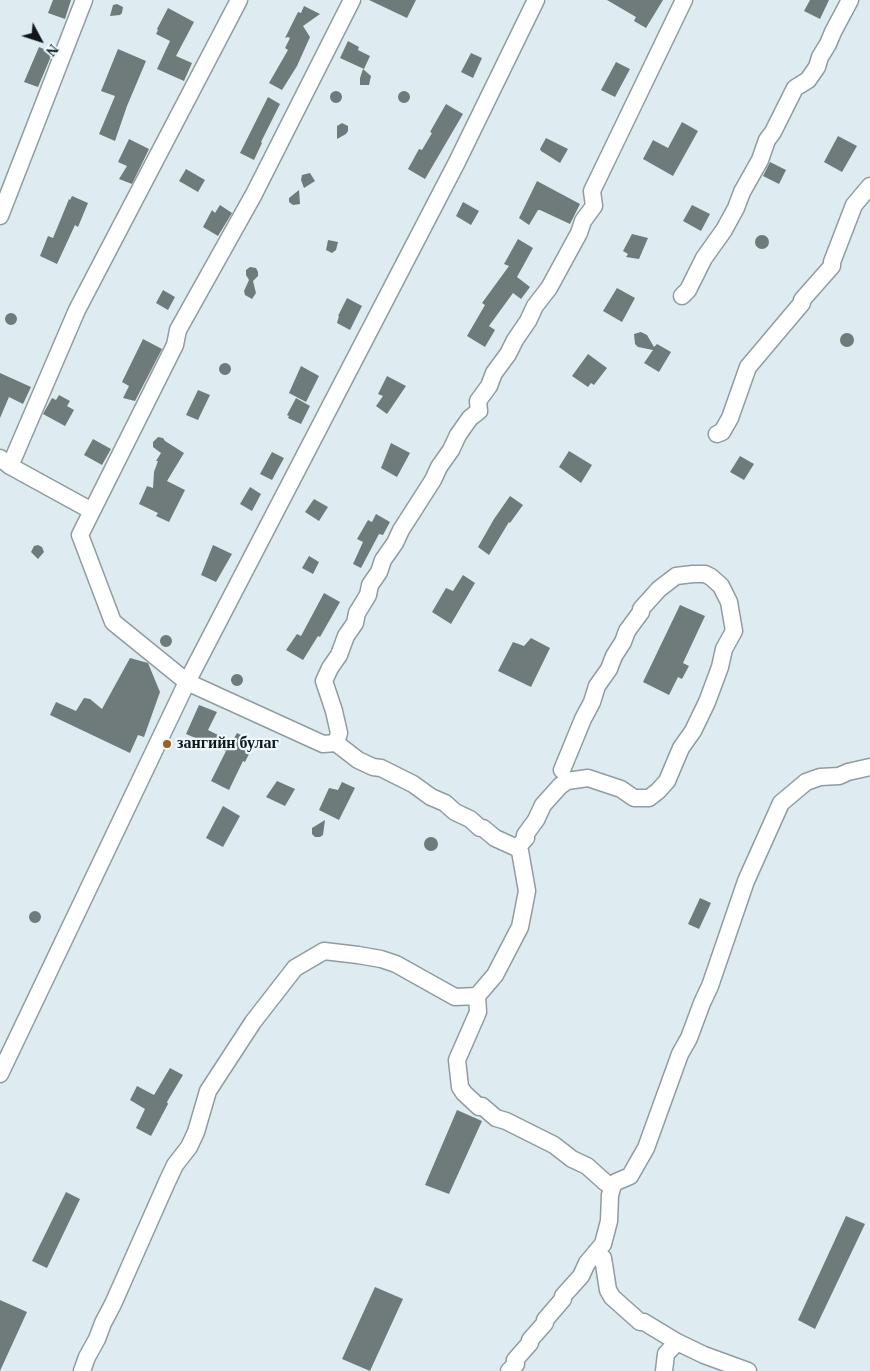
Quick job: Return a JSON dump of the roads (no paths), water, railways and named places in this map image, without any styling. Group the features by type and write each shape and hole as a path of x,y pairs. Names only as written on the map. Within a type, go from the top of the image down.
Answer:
{"street":[{"path":"0,216 84,0"},
{"path":"92,511 5,462 76,310 238,0"},
{"path":"352,0 254,194 178,330 175,345 80,535 113,622 187,682 323,744 336,743 358,760 373,767 381,768 413,784 431,797 445,803 455,812 470,819 495,838 520,851 527,891 520,927 503,963 477,996 478,1012 457,1060 460,1087 464,1093 496,1118 506,1121 554,1146 572,1159 588,1166 606,1183 613,1186"},
{"path":"0,1074 187,682 458,162 536,0"},
{"path":"336,743 339,733 324,681 330,668 339,654 346,636 355,623 357,613 368,595 370,585 379,572 383,560 433,480 458,435 470,418 479,411 478,402 489,386 494,373 508,354 535,306 549,288 579,233 583,221 594,206 592,191 684,0"},
{"path":"682,296 688,290 709,251 724,230 736,208 742,192 760,160 767,140 795,88 808,80 817,67 820,57 850,0"},
{"path":"717,434 722,432 730,418 748,367 832,266 854,205 870,186"},
{"path":"517,848 526,838 525,835 536,820 543,805 567,781 588,778 621,789 634,798 649,798 667,781 681,748 693,731 708,702 724,649 734,631 729,602 721,586 711,577 704,574 676,576 659,589 641,609 641,612 627,631 609,669 597,686 562,770"},
{"path":"509,1371 516,1364 516,1360 530,1343 530,1340 581,1276 587,1263 603,1244 613,1186 616,1182 630,1176 646,1148 680,1054 689,1038 710,986 746,881 781,803 806,782 820,777 839,776 870,767"},
{"path":"82,1371 97,1339 102,1322 113,1304 166,1182 196,1132 208,1092 253,1022 295,968 324,950 373,957 396,964 455,997 477,996"},
{"path":"596,1252 603,1258 608,1290 612,1297 640,1322 644,1322 677,1342 704,1355 748,1371"},
{"path":"664,1371 666,1354 677,1342"}],"place":[{"name":"зангийн булаг","path":"167,744"}]}
